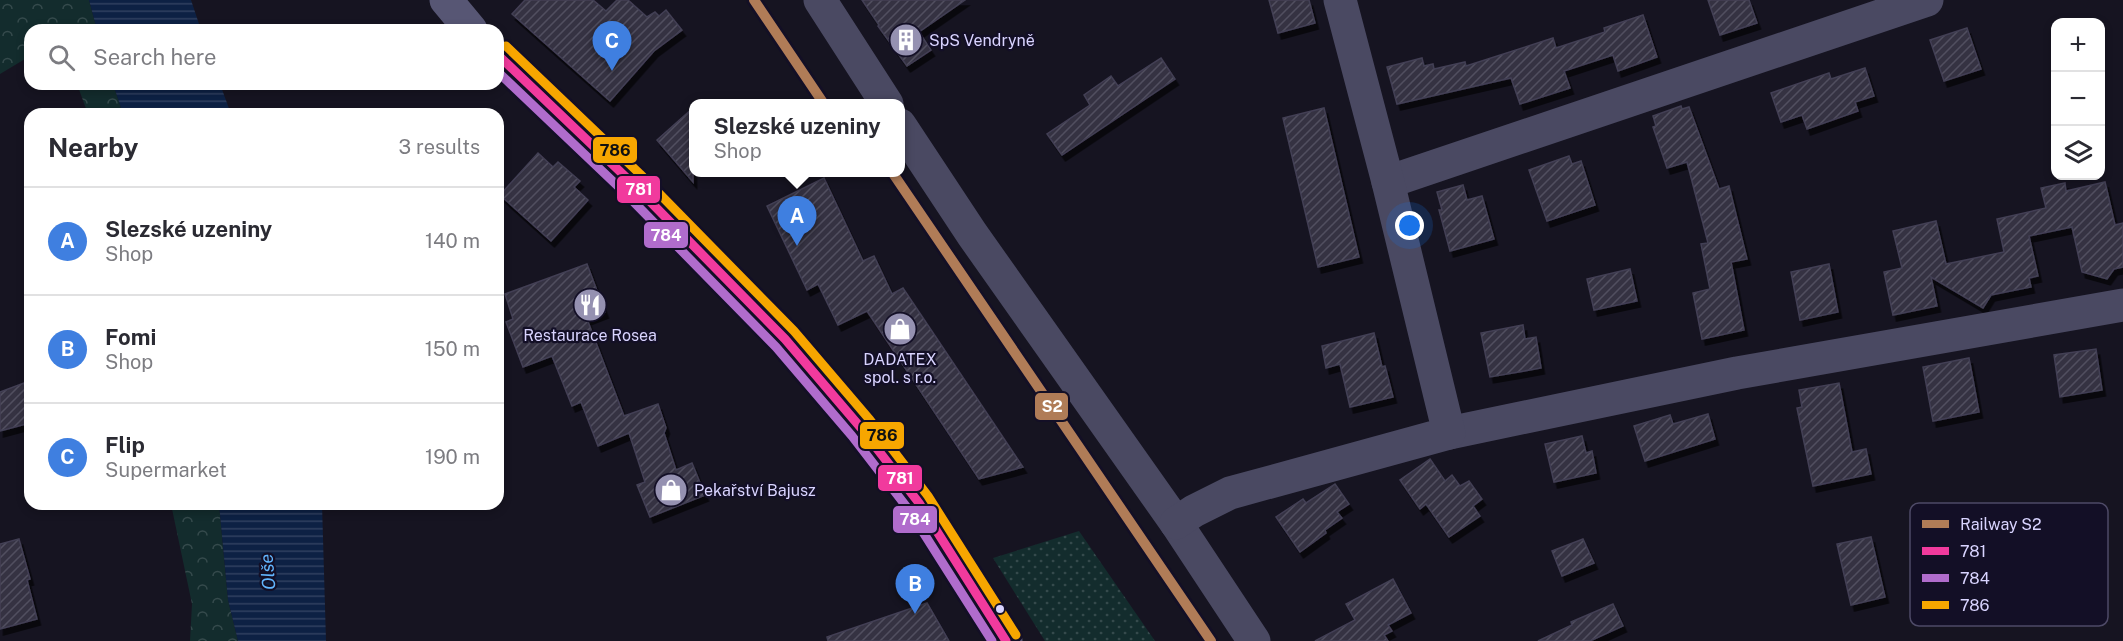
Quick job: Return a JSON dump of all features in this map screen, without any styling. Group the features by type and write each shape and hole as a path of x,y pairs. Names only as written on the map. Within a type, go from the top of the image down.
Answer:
{"main road":[{"path":"446,0 466,24"},
{"path":"504,61 623,174 785,339 861,428 919,503 1006,641"}],"street":[{"path":"820,0 884,99"},
{"path":"1340,0 1389,182 1449,433"},
{"path":"1389,182 1927,0"},
{"path":"905,132 972,234 1176,523 1254,641"},
{"path":"1176,523 1230,493 1449,433 1737,373 2123,305"}],"green space":[{"path":"0,0 89,0 95,24 24,24 24,60 0,74"},
{"path":"79,90 115,90 121,108 86,108"},
{"path":"172,510 220,510 228,600 238,641 190,641 192,604"},
{"path":"1079,531 1155,641 1045,641 993,558"}],"water":[{"path":"89,0 191,0 199,24 95,24"},
{"path":"115,90 222,90 229,108 121,108"},
{"name":"Olše","path":"220,510 322,510 326,641 238,641 228,600"}],"building":[{"path":"525,0 593,0 606,11 617,0 628,0 647,17 655,12 659,16 666,10 682,30 654,51 610,101 512,14"},
{"name":"SpS Vendryně","path":"862,0 965,0 919,32 931,50 907,66"},
{"path":"1269,0 1309,0 1315,23 1278,33"},
{"path":"1708,0 1749,0 1757,23 1720,35"},
{"path":"1643,15 1657,57 1618,71 1613,55 1564,71 1570,88 1520,104 1511,78 1397,104 1387,67 1422,58 1424,66 1433,64 1434,69 1465,62 1466,66 1553,38 1556,48 1605,32 1604,28"},
{"path":"1967,28 1981,69 1944,81 1930,40"},
{"path":"1161,58 1175,79 1062,155 1047,134 1090,105 1084,95 1111,76 1118,86"},
{"path":"1865,68 1874,96 1855,102 1858,111 1807,129 1802,115 1781,122 1771,93 1829,73 1831,79"},
{"path":"1681,106 1682,109 1689,107 1719,189 1729,186 1747,259 1731,262 1744,330 1702,339 1693,293 1710,289 1701,244 1708,243 1687,162 1667,168 1653,127 1656,126 1653,116"},
{"path":"1324,108 1359,257 1318,267 1283,118"},
{"path":"689,112 689,177 693,177 693,182 657,140"},
{"path":"538,153 553,167 558,162 580,181 574,187 588,200 551,241 504,199 504,191"},
{"path":"1569,156 1572,164 1581,161 1595,205 1547,221 1529,170"},
{"path":"824,178 863,261 874,256 892,294 903,288 1023,467 979,479 867,311 838,325 818,284 807,290 767,206"},
{"path":"2105,182 2115,225 2123,223 2123,267 2114,269 2107,279 2082,272 2072,227 2029,236 2038,276 2029,278 2031,287 1991,295 1983,308 1931,277 1937,306 1893,315 1884,272 1902,268 1893,231 1936,221 1946,264 2004,252 1997,219 2046,208 2041,188 2065,183 2066,191"},
{"path":"1463,185 1467,200 1482,196 1494,239 1450,251 1439,210 1442,210 1437,192"},
{"path":"587,264 605,312 587,319 624,416 658,404 666,428 664,433 676,470 692,463 705,495 650,517 637,485 645,482 629,433 598,446 581,402 572,406 552,356 523,367 506,322 513,319 505,294"},
{"path":"1829,264 1838,312 1800,320 1791,272"},
{"path":"1630,269 1637,301 1594,310 1587,279"},
{"path":"1523,325 1525,339 1536,337 1541,368 1490,377 1481,333"},
{"path":"1374,333 1382,367 1385,366 1393,397 1350,407 1340,364 1326,368 1322,346"},
{"path":"2096,349 2102,390 2060,397 2054,355"},
{"path":"1969,358 1979,412 1933,421 1923,367"},
{"path":"24,383 24,425 0,431 0,392"},
{"path":"1839,383 1852,452 1866,449 1871,474 1813,486 1797,408 1802,407 1799,390"},
{"path":"1708,414 1715,439 1645,461 1634,426 1670,415 1673,424"},
{"path":"1582,436 1586,453 1592,451 1596,473 1554,482 1545,444"},
{"path":"1430,459 1445,481 1452,475 1460,486 1469,481 1482,499 1473,506 1480,516 1449,537 1426,504 1420,509 1400,480"},
{"path":"1335,484 1349,504 1337,512 1342,518 1300,552 1276,517 1303,499 1306,503"},
{"path":"1871,537 1885,597 1851,605 1837,544"},
{"path":"19,539 30,579 27,580 37,619 0,629 0,544"},
{"path":"1583,539 1594,563 1562,576 1552,551"},
{"path":"1393,579 1411,613 1388,625 1392,631 1384,635 1388,641 1315,641 1355,620 1346,604"},
{"path":"927,603 949,641 828,641 827,637"},
{"path":"1613,604 1623,626 1590,641 1538,641 1572,625 1571,622"}],"rail line":[{"name":"S2","path":"754,0 821,99"},
{"name":"S2","path":"895,177 1211,641"}],"transit line":[{"name":"786","path":"506,46 640,174 794,331 870,420 928,496 1016,635"},
{"name":"781","path":"504,61 631,182 785,339 861,428 919,503 1006,641"},
{"name":"784","path":"504,78 623,191 776,347 852,436 909,510 992,641"}],"place":[{"name":"SpS Vendryně","path":"906,40"},
{"name":"Flip","path":"612,71"},
{"name":"Slezské uzeniny","path":"797,246"},
{"name":"Restaurace Rosea","path":"590,305"},
{"name":"DADATEX spol. s r.o.","path":"900,329"},
{"name":"Pekařství Bajusz","path":"671,490"},
{"name":"Fomi","path":"915,614"}]}
